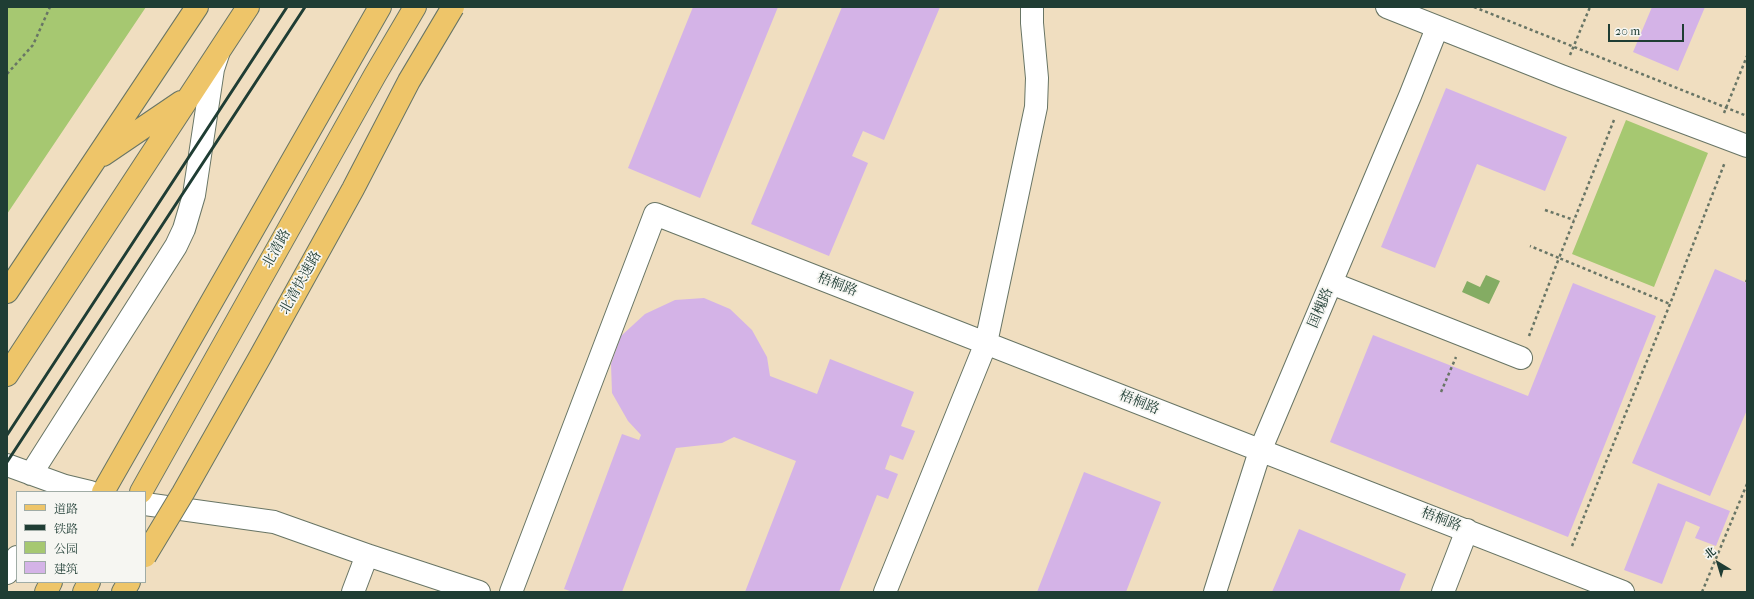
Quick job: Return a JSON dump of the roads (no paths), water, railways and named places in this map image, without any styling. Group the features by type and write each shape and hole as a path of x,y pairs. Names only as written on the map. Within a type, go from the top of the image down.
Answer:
{"main road":[{"path":"7,292 197,7"},
{"path":"7,375 248,7"},
{"path":"104,491 380,7"},
{"name":"北清路","path":"142,491 415,7"},
{"name":"北清快速路","path":"146,554 183,493 260,357 353,189 409,81 453,7"},
{"path":"86,174 98,158 185,100 193,91"},
{"path":"46,592 50,583"},
{"path":"84,592 88,583"},
{"path":"123,592 128,583"}],"street":[{"path":"885,592 986,343 1036,107 1037,78 1032,7"},
{"path":"1387,7 1411,12 1437,28 1732,140"},
{"name":"国槐路","path":"1215,592 1260,451 1437,28"},
{"path":"31,474 176,246 184,229 194,195 213,69 221,48"},
{"name":"梧桐路","path":"511,592 655,214 1623,592"},
{"path":"1331,283 1521,358"},
{"path":"7,465 63,489 81,491"},
{"path":"146,504 274,522 366,555 479,592"},
{"path":"1443,592 1467,530"},
{"path":"353,592 366,555"},
{"path":"7,573 16,559"}],"railway":[{"path":"7,435 287,7"},
{"path":"7,462 305,7"}]}
